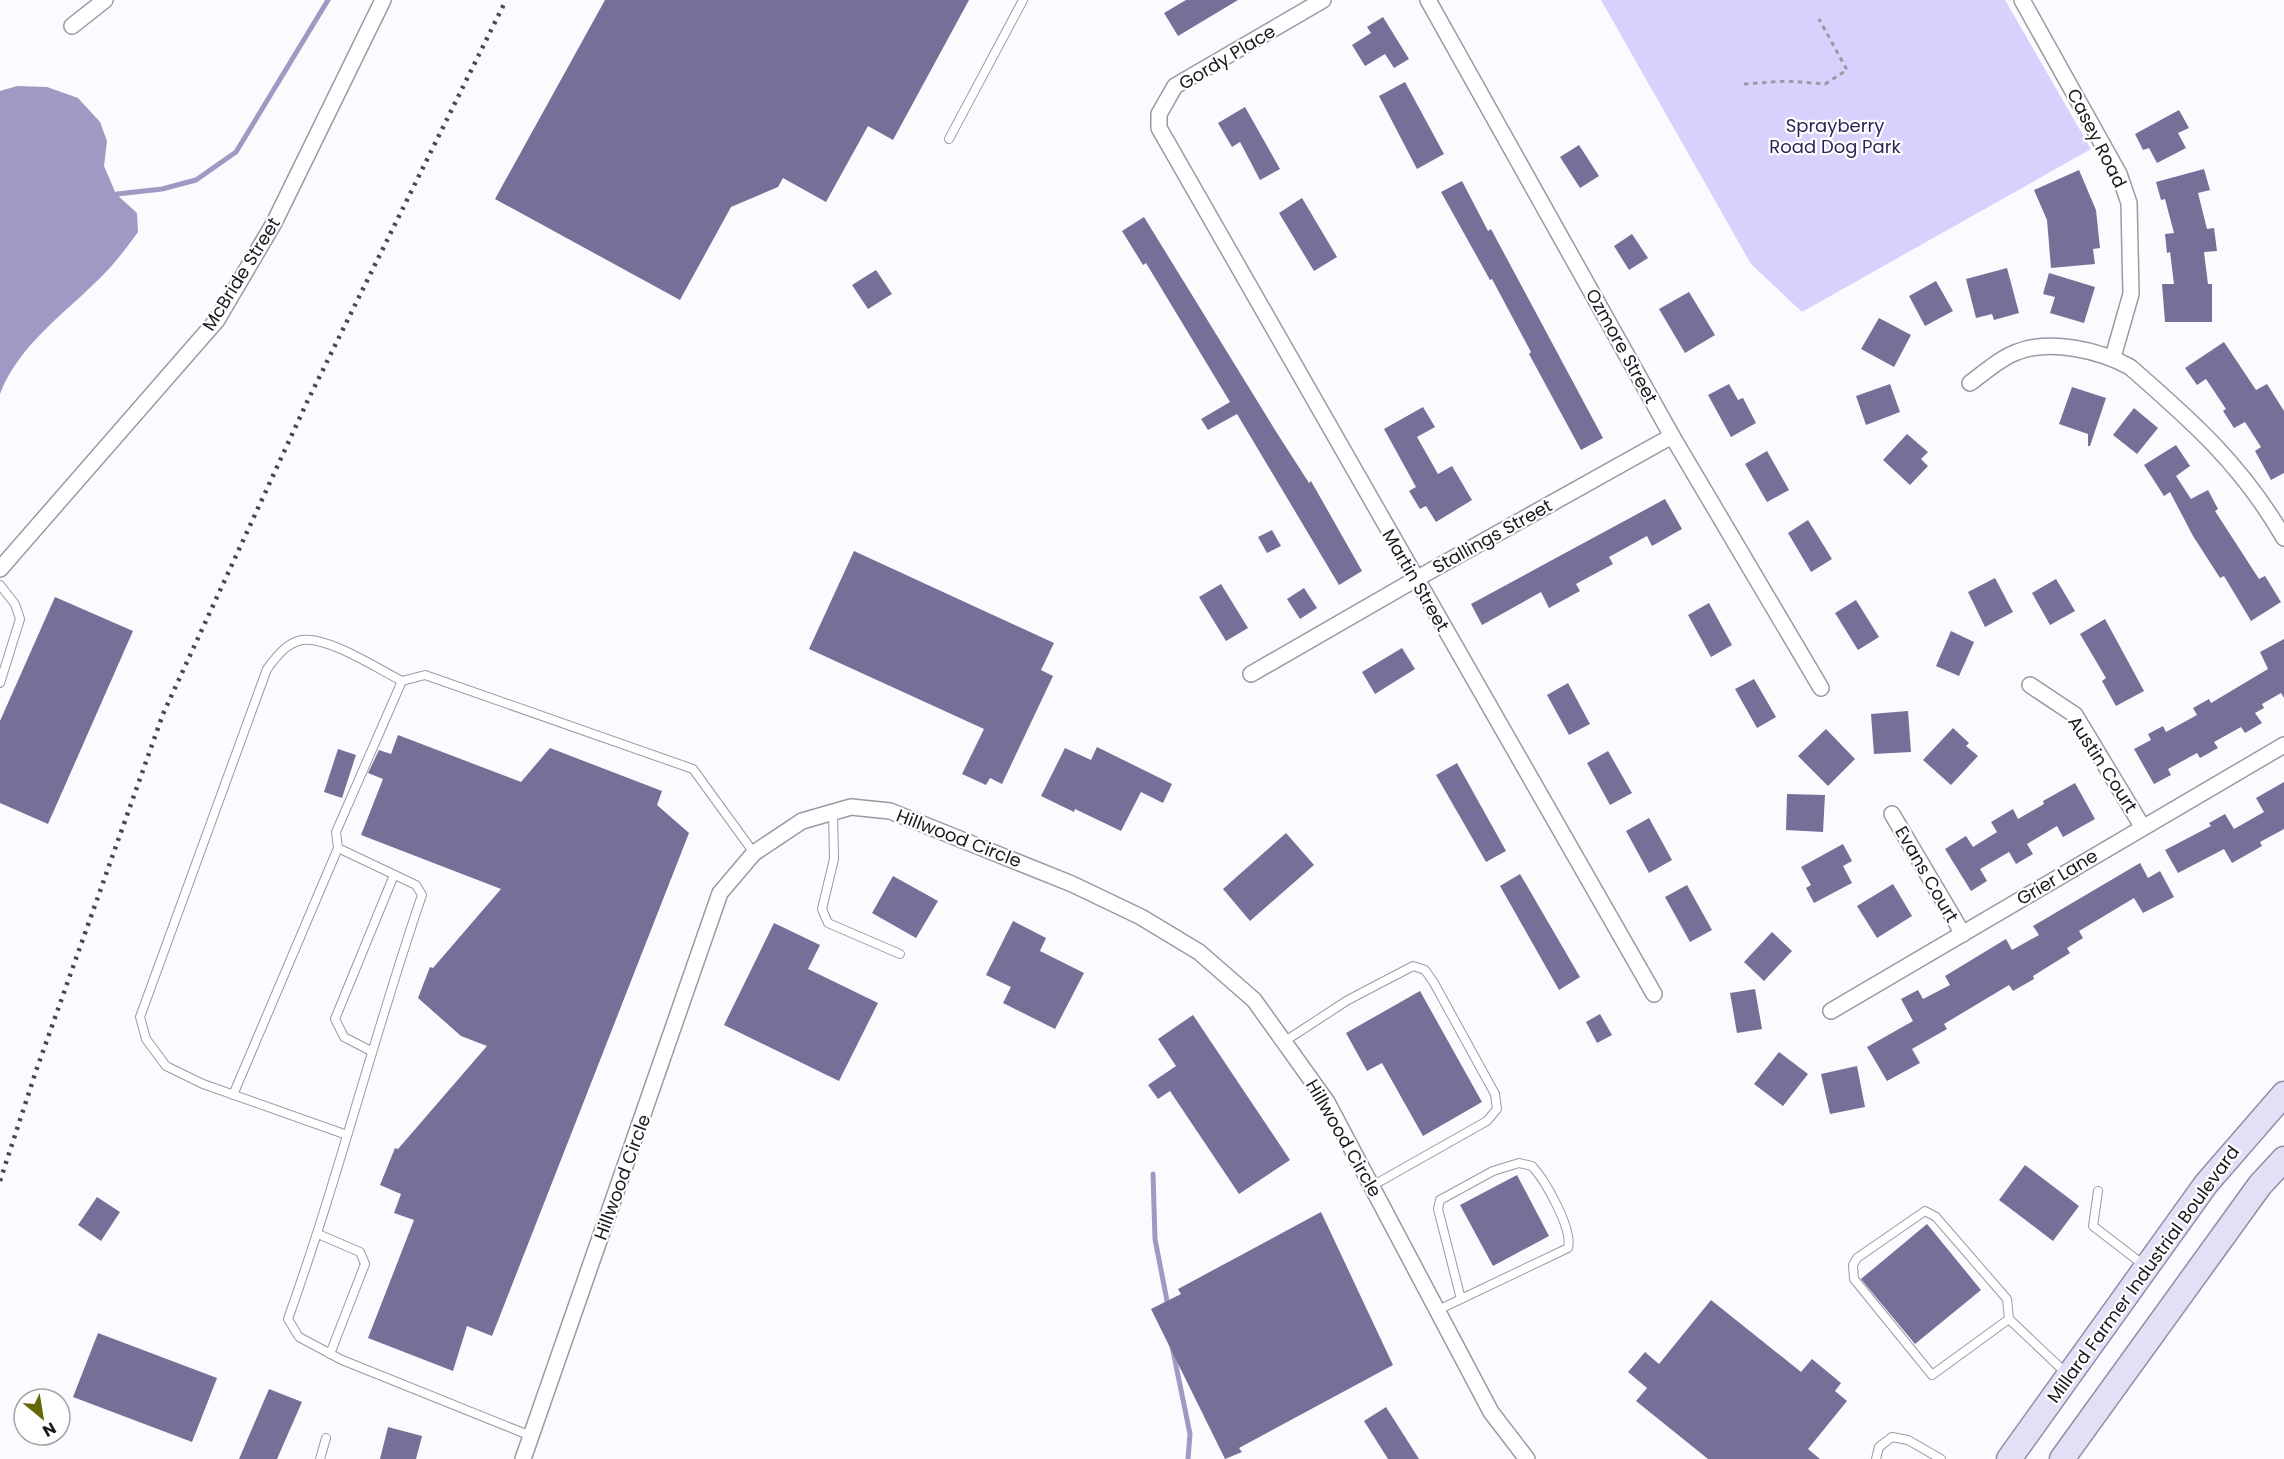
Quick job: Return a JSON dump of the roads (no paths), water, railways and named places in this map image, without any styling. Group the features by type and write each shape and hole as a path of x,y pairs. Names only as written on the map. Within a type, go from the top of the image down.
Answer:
{"main road":[{"name":"Millard Farmer Industrial Boulevard","path":"2009,1459 2206,1184 2284,1094"},
{"path":"2062,1459 2260,1185 2284,1159"}],"street":[{"path":"72,26 105,0"},
{"name":"McBride Street","path":"0,569 217,320 274,223 383,0"},
{"name":"Gordy Place","path":"1179,165 1159,128 1159,114 1175,86 1323,0"},
{"name":"Ozmore Street","path":"1428,0 1672,436 1821,688"},
{"name":"Casey Road","path":"2022,0 2119,174 2129,203 2131,294 2113,357"},
{"name":"Martin Street","path":"1179,165 1654,994"},
{"path":"1970,383 2016,352 2038,348 2074,349 2113,357 2139,374 2222,450 2262,500 2284,538"},
{"name":"Stallings Street","path":"1251,674 1672,436"},
{"name":"Austin Court","path":"2030,685 2075,715 2142,826"},
{"name":"Grier Lane","path":"1831,1011 2142,826 2284,745"},
{"name":"Hillwood Circle","path":"523,1459 720,893 754,853 802,820 851,807 890,811 995,851 1141,917 1199,952 1254,1000 1327,1102 1491,1412 1527,1459"},
{"name":"Evans Court","path":"1892,814 1963,934"}],"lane":[{"path":"949,139 1023,0"},
{"path":"0,585 15,604 20,620 0,683"},
{"path":"347,1135 203,1084 166,1066 146,1039 140,1017 267,669 281,651 300,640 318,640 402,681 425,675 693,769 754,853"},
{"path":"233,1095 338,848 336,832 402,681"},
{"path":"833,813 834,859 822,909 828,924 900,954"},
{"path":"338,848 416,885 422,895 371,1051 318,1234 288,1319 299,1337 330,1354 531,1436"},
{"path":"371,1051 344,1037 336,1019 394,875"},
{"path":"1285,1041 1348,1000 1413,966 1425,970 1434,983 1495,1094 1497,1109 1487,1121 1372,1186"},
{"path":"1438,1310 1568,1248 1570,1240 1552,1197 1532,1166 1519,1163 1493,1171 1440,1200 1438,1209 1461,1299"},
{"path":"2098,1191 2093,1226 2146,1267"},
{"path":"2009,1319 1932,1376 1854,1279 1853,1265 1857,1258 1925,1211 1936,1217 2007,1299 2009,1319 2068,1375"},
{"path":"318,1234 360,1252 365,1264 330,1354"},
{"path":"1876,1459 1879,1447 1892,1437 1908,1440 1941,1459"},
{"path":"320,1459 326,1438"}],"waterway":[{"path":"117,194 162,189 196,180 236,152 328,0"},
{"path":"1153,1174 1155,1239 1168,1306"},
{"path":"1172,1346 1190,1434 1188,1459"}],"railway":[{"path":"0,1181 36,1071 163,714 307,402 506,0"}],"park label":[{"name":"Sprayberry Road Dog Park","path":"1835,135"}]}
